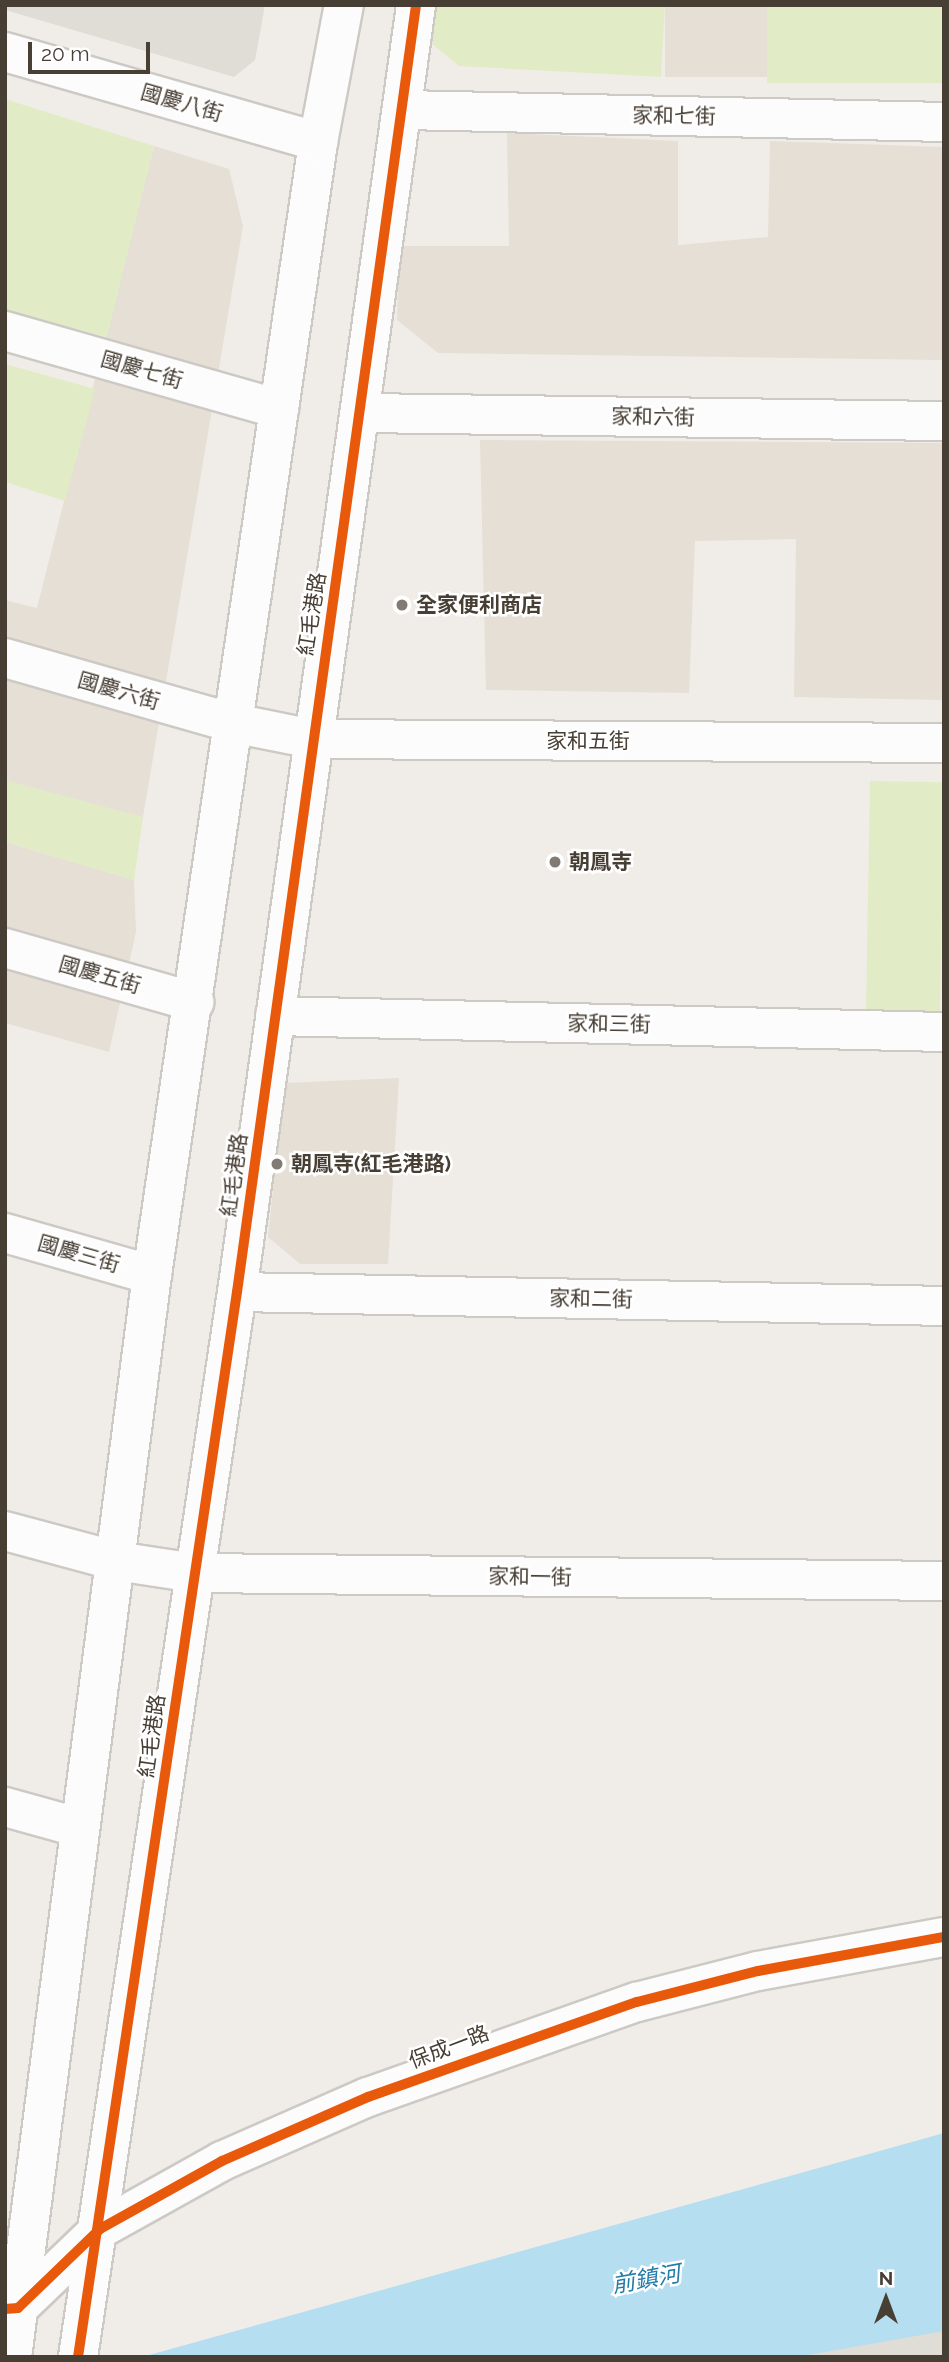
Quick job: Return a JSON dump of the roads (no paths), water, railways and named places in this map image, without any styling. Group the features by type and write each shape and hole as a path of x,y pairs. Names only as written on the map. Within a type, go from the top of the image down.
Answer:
{"street":[{"path":"12,2357 12,2309 116,1561 152,1275 318,142 344,5"},
{"name":"紅毛港路","path":"78,2353 100,2229 237,1292 313,739 362,413 416,5"},
{"name":"國慶八街","path":"5,52 318,142"},
{"name":"家和七街","path":"404,110 944,122"},
{"name":"國慶七街","path":"5,331 279,409"},
{"name":"家和六街","path":"362,413 944,421"},
{"name":"國慶六街","path":"5,658 233,723"},
{"name":"家和五街","path":"233,723 313,739 944,743"},
{"name":"國慶五街","path":"5,948 194,1002"},
{"name":"家和三街","path":"275,1016 944,1032"},
{"name":"國慶三街","path":"5,1233 152,1275"},
{"name":"家和二街","path":"237,1292 944,1306"},
{"name":"家和一街","path":"5,1531 116,1561 195,1573 944,1581"},
{"path":"5,1807 77,1827"},
{"name":"保成一路","path":"12,2309 100,2229 222,2161 368,2097 514,2043 637,2002 758,1971 944,1937"}],"water":[{"name":"前鎮河","path":"944,2133 944,2331 797,2357 142,2357"}],"place":[{"name":"全家便利商店","path":"402,605"},
{"name":"朝鳳寺","path":"555,862"},
{"name":"朝鳳寺(紅毛港路)","path":"277,1164"}]}
